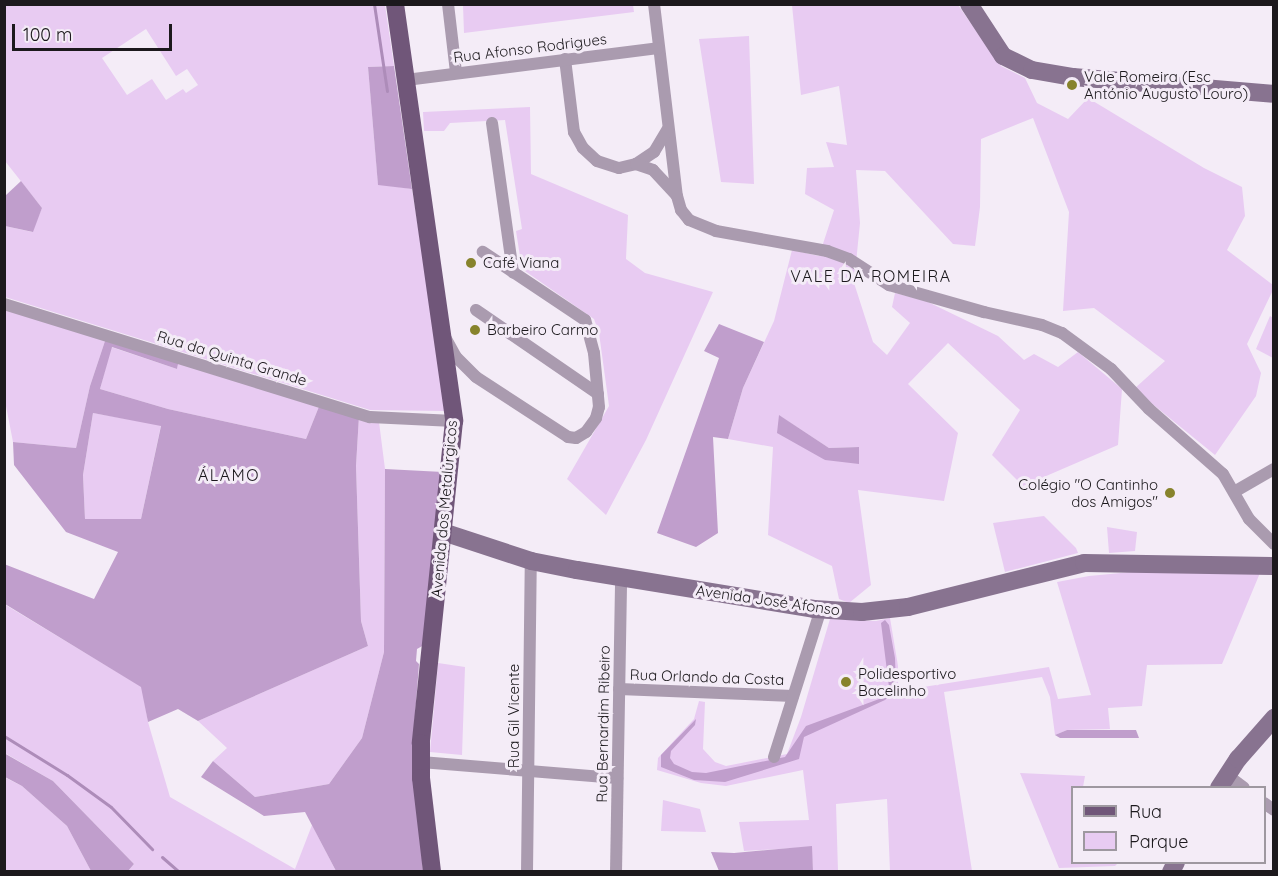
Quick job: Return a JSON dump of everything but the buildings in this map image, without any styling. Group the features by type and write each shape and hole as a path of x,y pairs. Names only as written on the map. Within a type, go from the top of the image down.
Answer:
{"main road":[{"name":"Avenida dos Metalúrgicos","path":"395,4 454,421 421,762 432,872"},
{"path":"969,4 1003,56 1032,70 1073,77 1274,94"},
{"name":"Avenida José Afonso","path":"443,532 531,561 621,578 820,609 862,612 908,608 1084,563 1274,566"},
{"path":"1223,781 1274,718"}],"street":[{"path":"448,4 456,72"},
{"path":"654,4 667,129 677,196 681,210 689,220 701,226 744,237 827,251 849,259 889,285 1054,329 1111,369 1149,409 1223,474 1249,519 1274,544"},
{"name":"Rua Afonso Rodrigues","path":"406,80 658,48"},
{"path":"565,59 574,132 583,148 597,161 609,166 636,164 653,170 677,196"},
{"path":"492,123 513,273"},
{"path":"636,164 654,152 667,129"},
{"path":"443,332 456,357 476,377 568,437 576,438 586,432 599,407 594,354 585,320 483,252"},
{"name":"Rua da Quinta Grande","path":"4,304 370,417 454,421"},
{"path":"476,310 598,394"},
{"path":"448,368 476,377"},
{"path":"1234,492 1274,469"},
{"name":"Rua Gil Vicente","path":"527,872 531,561"},
{"name":"Rua Bernardim Ribeiro","path":"616,872 621,578"},
{"path":"774,757 820,609"},
{"name":"Rua Orlando da Costa","path":"619,689 794,696"},
{"path":"421,762 529,769 617,778"},
{"path":"1223,781 1238,786"}],"green space":[{"path":"4,5 385,5 394,66 368,67 378,184 412,189 446,404 444,411 370,410 5,297 5,226 32,232 42,208 5,161","holes":["146,29 176,76 187,69 198,85 186,93 183,89 166,100 152,79 127,95 102,58"]},
{"path":"463,5 633,5 634,12 464,33"},
{"path":"792,5 958,5 1001,66 1025,78 1037,103 1068,119 1088,98 1204,168 1242,187 1245,216 1227,250 1273,285 1273,290 1247,344 1261,373 1256,396 1215,455 1134,389 1165,361 1094,308 1063,311 1069,212 1033,118 981,139 980,207 975,246 953,244 885,171 856,170 860,223 854,283 873,342 887,355 910,323 892,307 895,293 926,301 998,336 1024,360 1034,354 1058,367 1078,352 1122,389 1118,445 1023,486 992,455 1020,410 948,343 908,384 958,433 944,501 858,490 871,585 849,603 839,599 832,566 768,535 773,447 728,439 743,388 774,321 792,250 819,256 834,210 805,194 807,168 834,167 826,142 847,145 839,86 801,95","holes":["780,416 829,448 859,447 825,460"]},
{"path":"749,36 754,184 721,182 699,39"},
{"path":"530,107 531,174 628,215 626,259 645,273 713,292 646,440 606,515 567,479 609,406 599,333 594,319 522,269 516,231 522,229 505,120 450,123 444,131 424,131 423,112"},
{"path":"4,309 106,338 90,386 76,448 13,442 5,401"},
{"path":"1270,316 1273,318 1273,358 1256,349"},
{"path":"111,347 177,369 179,359 320,404 306,439 168,409 100,389"},
{"path":"93,413 161,425 141,519 85,520 83,475"},
{"path":"359,416 379,422 385,469 384,652 362,738 329,784 255,797 213,761 227,748 198,721 368,646 361,621 356,466"},
{"path":"1044,516 1076,548 1078,553 1005,572 993,523"},
{"path":"1107,527 1137,532 1135,551 1109,553"},
{"path":"1142,571 1260,573 1222,664 1147,665 1142,706 1108,708 1110,729 1067,730 1055,735 1050,697 1042,677 944,692 972,871 890,871 887,799 836,804 838,871 813,871 811,847 744,851 739,822 809,820 803,770 726,786 701,783 657,770 658,758 694,719 699,701 705,702 703,749 715,762 726,766 787,754 801,717 830,619 876,621 890,618 898,666 898,691 1049,667 1058,699 1091,695 1057,582 1089,576"},
{"path":"4,604 142,687 148,722 170,797 295,869 312,825 336,871 128,871 134,864 53,781 5,753"},
{"path":"438,663 465,667 462,755 430,752"},
{"path":"1020,773 1085,776 1083,786 1071,786 1071,864 1117,864 1115,866 1059,868"},
{"path":"4,777 22,786 67,826 91,871 5,871"},
{"path":"663,800 700,809 706,832 661,831"}],"shaded area":[{"path":"394,66 412,189 378,185 368,67"},
{"path":"21,181 42,208 33,232 5,226 5,196"},
{"path":"719,324 764,342 743,388 728,439 713,437 718,533 696,547 657,533 719,358 704,351"},
{"path":"106,338 179,359 177,369 112,347 100,389 168,409 306,439 320,404 359,416 356,466 361,621 368,646 198,721 178,709 148,722 141,687 5,604 4,564 94,599 118,552 66,532 14,465 13,442 76,448 90,386","holes":["93,413 161,426 141,519 85,519 83,475"]},
{"path":"779,415 829,448 859,447 859,464 825,460 777,433"},
{"path":"385,469 443,472 424,645 417,649 416,661 419,664 413,742 423,871 336,871 305,812 264,816 201,777 213,761 255,797 329,784 362,738 384,652"},
{"path":"885,620 889,625 895,658 896,686 894,692 885,700 804,737 799,759 725,782 694,780 661,767 661,755 696,719 695,725 671,751 670,758 674,764 692,772 706,773 785,757 806,726 890,695 881,623"},
{"path":"1067,730 1136,730 1139,738 1060,738 1055,735"},
{"path":"4,753 53,781 134,864 128,871 91,871 67,826 22,786 5,777"},
{"path":"812,846 813,871 719,871 711,852 734,853"}],"waterway":[{"path":"374,4 387,91"},
{"path":"4,736 67,775 111,807 152,849"},
{"path":"162,857 179,872"}],"place":[{"name":"Vale Romeira (Esc António Augusto Louro)","path":"1072,85"},
{"name":"Café Viana","path":"471,263"},
{"name":"Barbeiro Carmo","path":"475,330"},
{"name":"Colégio \"O Cantinho dos Amigos\"","path":"1170,493"},
{"name":"Polidesportivo Bacelinho","path":"846,682"}],"district":[{"name":"VALE DA ROMEIRA","path":"871,276"},
{"name":"ÁLAMO","path":"229,475"}]}
